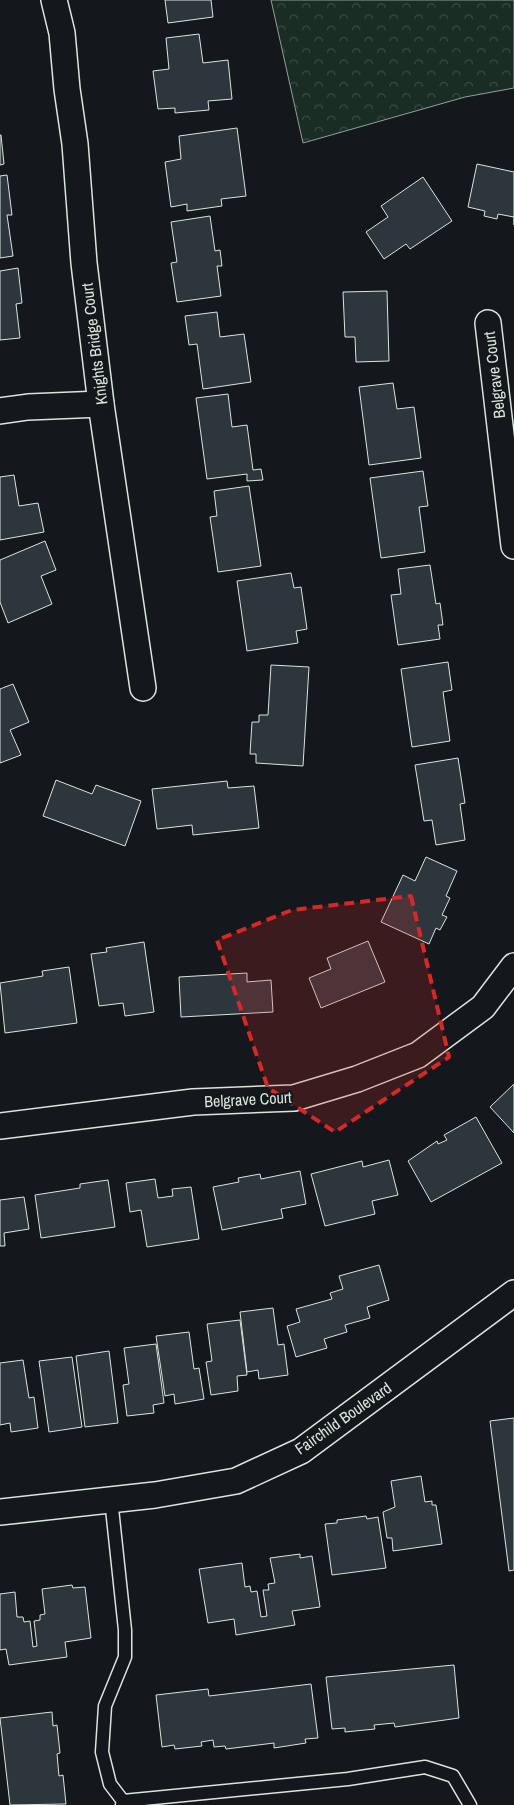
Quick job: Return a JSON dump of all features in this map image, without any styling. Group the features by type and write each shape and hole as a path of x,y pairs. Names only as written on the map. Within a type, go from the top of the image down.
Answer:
{"street":[{"name":"Knights Bridge Court","path":"54,0 62,33 67,89 75,144 84,263 101,404 143,688"},
{"name":"Belgrave Court","path":"488,323 514,546"},
{"path":"0,411 28,407 101,404"},
{"name":"Belgrave Court","path":"0,1126 193,1102 294,1098 357,1079 418,1055 483,1007 514,966"},
{"name":"Fairchild Boulevard","path":"0,1512 155,1495 236,1481 301,1450 514,1293"}],"lane":[{"path":"111,1499 125,1630 125,1657 105,1706 102,1752 110,1784 123,1803 348,1779 426,1767 453,1776 470,1805"}],"highlighted area":[{"path":"411,896 449,1057 335,1132 268,1088 217,940 292,910"}],"green space":[{"path":"271,0 514,0 514,88 465,97 303,143"}],"building":[{"path":"165,0 211,0 213,17 168,23"},
{"path":"199,34 203,63 228,60 232,99 208,101 209,110 175,113 175,108 158,109 153,71 169,69 166,38"},
{"path":"237,128 246,196 221,199 222,206 187,211 187,204 171,207 165,162 181,159 179,136"},
{"path":"0,135 4,164 0,165"},
{"path":"477,164 514,172 514,217 498,214 497,219 484,216 485,211 468,207"},
{"path":"7,175 12,215 7,215 13,256 0,258 0,176"},
{"path":"423,177 452,221 410,249 406,244 384,259 366,232 388,217 381,206"},
{"path":"210,216 215,251 220,250 222,266 217,266 221,296 177,302 171,263 177,262 171,222"},
{"path":"18,268 22,303 16,304 20,338 0,340 0,271"},
{"path":"387,291 389,361 356,362 355,337 345,337 343,292"},
{"path":"217,312 220,337 244,334 251,382 203,389 197,344 189,345 185,316"},
{"path":"393,383 397,409 414,407 421,458 369,465 359,387"},
{"path":"228,394 232,427 247,425 253,470 261,469 263,480 247,481 247,474 207,479 196,398"},
{"path":"423,471 428,506 419,507 425,552 381,558 370,478"},
{"path":"14,475 19,506 38,503 44,532 0,540 0,477"},
{"path":"249,486 261,566 218,572 210,517 217,516 214,491"},
{"path":"45,541 56,570 41,576 52,604 8,623 0,602 0,560"},
{"path":"430,565 436,604 440,603 443,625 438,625 440,639 398,645 391,595 401,594 398,569"},
{"path":"291,573 294,588 301,587 307,629 296,631 298,643 247,651 237,581"},
{"path":"448,662 452,690 443,692 450,741 412,747 401,669"},
{"path":"271,665 309,667 303,766 256,763 256,754 250,754 252,722 259,722 259,715 268,715"},
{"path":"13,684 29,722 10,730 21,755 0,763 0,689"},
{"path":"458,758 465,803 460,804 465,840 436,845 432,820 424,821 415,765"},
{"path":"56,780 92,794 96,785 141,801 125,846 43,816"},
{"path":"227,781 228,788 254,786 259,828 193,835 192,825 157,829 152,789"},
{"path":"426,857 457,871 446,896 450,898 442,915 447,917 440,930 436,928 429,944 381,922 403,875 415,881"},
{"path":"368,941 385,982 321,1008 309,978 331,969 327,958"},
{"path":"144,942 154,1012 125,1016 123,1003 99,1006 91,954 107,952 106,948"},
{"path":"69,967 77,1023 5,1033 0,983 43,976 42,971"},
{"path":"247,973 247,982 271,980 273,1012 181,1017 179,977"},
{"path":"514,1084 514,1133 490,1107"},
{"path":"476,1117 502,1163 431,1202 408,1161 437,1141 438,1144 447,1140 444,1135"},
{"path":"389,1160 398,1195 372,1201 375,1214 325,1226 311,1174 362,1161 363,1167"},
{"path":"300,1171 306,1204 281,1209 283,1218 222,1230 213,1187 239,1182 238,1178 260,1174 261,1179"},
{"path":"155,1179 158,1198 173,1196 172,1189 191,1187 199,1239 147,1247 141,1210 130,1212 126,1183"},
{"path":"108,1180 115,1227 41,1238 35,1195 80,1188 80,1184"},
{"path":"24,1197 29,1229 4,1233 5,1246 0,1246 0,1200"},
{"path":"379,1265 389,1300 367,1307 370,1318 345,1325 347,1332 324,1339 327,1348 296,1357 287,1326 300,1322 296,1309 332,1299 330,1293 343,1289 339,1276"},
{"path":"273,1308 278,1345 284,1344 288,1375 259,1379 258,1370 247,1372 240,1312"},
{"path":"240,1320 247,1375 237,1376 238,1391 211,1395 206,1362 212,1361 207,1324"},
{"path":"189,1332 194,1369 199,1368 204,1399 175,1404 174,1394 165,1396 156,1336"},
{"path":"156,1344 164,1403 153,1405 154,1413 127,1416 123,1385 129,1384 124,1348"},
{"path":"109,1351 118,1423 85,1427 76,1356"},
{"path":"72,1357 82,1427 49,1432 39,1361"},
{"path":"23,1360 29,1398 34,1397 38,1428 11,1432 10,1423 0,1425 0,1363"},
{"path":"514,1418 514,1570 509,1571 490,1421"},
{"path":"421,1476 425,1502 432,1501 432,1505 436,1505 442,1544 393,1551 392,1538 387,1538 383,1512 395,1507 391,1481"},
{"path":"366,1516 367,1519 378,1517 386,1568 332,1575 325,1524 337,1523 337,1520"},
{"path":"300,1554 300,1558 312,1556 320,1607 292,1611 295,1625 236,1635 234,1619 208,1623 199,1569 242,1563 245,1587 250,1586 251,1592 257,1591 261,1617 267,1616 263,1590 269,1590 268,1584 275,1583 270,1558"},
{"path":"72,1585 73,1588 85,1587 91,1638 65,1642 67,1657 9,1665 6,1649 0,1650 0,1594 15,1592 17,1617 23,1617 24,1622 30,1621 33,1647 37,1646 34,1621 40,1620 40,1615 45,1614 42,1589"},
{"path":"454,1665 459,1718 395,1727 394,1723 374,1725 375,1729 345,1732 345,1728 332,1729 326,1677"},
{"path":"311,1684 318,1738 305,1739 306,1743 274,1748 274,1743 226,1749 225,1746 214,1747 213,1740 201,1742 202,1746 175,1749 174,1745 162,1747 156,1695 208,1689 209,1696"},
{"path":"52,1712 53,1726 57,1725 60,1753 57,1754 59,1776 63,1775 66,1804 10,1805 0,1718"}]}
